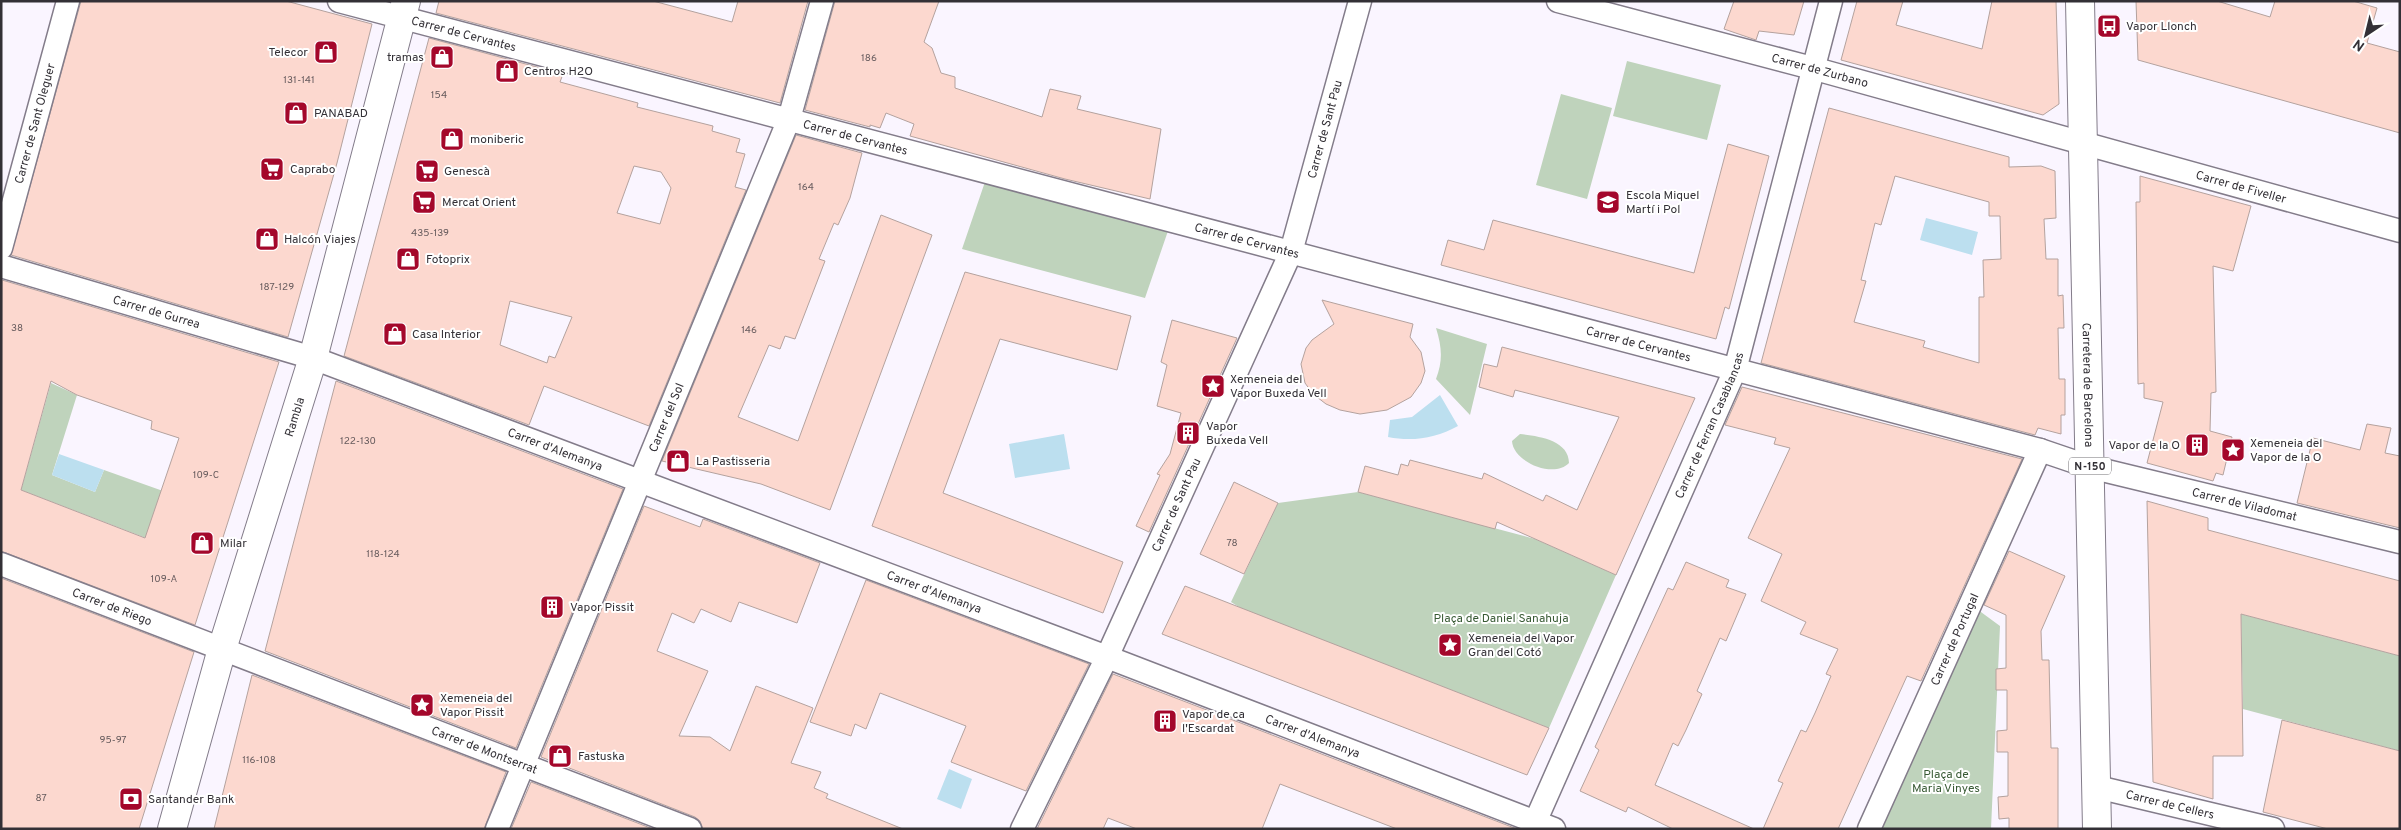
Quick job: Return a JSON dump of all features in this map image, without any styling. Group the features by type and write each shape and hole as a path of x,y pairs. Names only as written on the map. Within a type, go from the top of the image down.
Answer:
{"street":[{"name":"Carrer de Sant Oleguer","path":"1,248 68,1"},
{"name":"Carrer de Cervantes","path":"339,1 403,9 789,119 2040,450 2090,467"},
{"name":"Carrer del Sol","path":"497,829 642,481 789,119 822,1"},
{"name":"Carrer de Sant Pau","path":"1022,829 1107,657 1291,252 1360,1"},
{"name":"Carrer de Zurbano","path":"1558,1 1812,68 2082,145"},
{"name":"Carrer de Ferran Casablancas","path":"1540,826 1735,370 1812,68 1831,1"},
{"name":"Carretera de Barcelona","path":"2080,1 2098,829"},
{"name":"Rambla","path":"172,829 222,649 313,358 403,9"},
{"name":"Carrer de Fiveller","path":"2082,145 2400,231"},
{"name":"Carrer de Gurrea","path":"1,266 313,358"},
{"name":"Carrer d'Alemanya","path":"313,358 1107,657 1540,826"},
{"name":"Carrer de Portugal","path":"1869,829 2040,450"},
{"name":"Carrer de Viladomat","path":"2090,467 2400,542"},
{"name":"Carrer de Riego","path":"1,564 222,649"},
{"name":"Carrer de Montserrat","path":"222,649 690,829"},
{"name":"Carrer de Cellers","path":"2097,787 2273,829"}],"green space":[{"path":"1627,61 1721,85 1707,140 1613,116"},
{"path":"1561,94 1612,108 1587,199 1536,185"},
{"path":"987,176 1169,228 1145,298 962,249"},
{"path":"1436,328 1487,344 1470,415 1436,379 1441,354"},
{"path":"51,383 77,395 52,475 95,492 104,470 163,491 146,538 21,490"},
{"path":"1520,434 1543,438 1558,444 1568,455 1569,463 1562,468 1554,469 1535,466 1519,456 1514,449 1512,441"},
{"name":"Plaça de Daniel Sanahuja","path":"1358,492 1535,539 1616,575 1549,728 1242,609 1231,602 1278,503"},
{"name":"Plaça de Maria Vinyes","path":"1970,604 2000,626 1991,829 1873,829"},
{"path":"2241,614 2400,656 2400,751 2243,709"}],"water":[{"path":"1926,218 1978,232 1972,255 1920,240"},
{"path":"1440,395 1458,426 1424,438 1388,437 1390,420 1412,417"},
{"path":"1064,434 1070,469 1015,478 1009,444"},
{"path":"59,454 104,470 95,492 52,475"},
{"path":"949,769 972,779 961,809 937,799"}],"building":[{"path":"81,1 286,1 372,24 337,163 288,337 11,255"},
{"path":"439,1 653,1 732,22 738,1 808,1 780,103 436,13"},
{"path":"835,1 939,1 924,42 932,48 941,73 955,77 955,88 1042,117 1050,89 1081,96 1077,109 1161,129 1150,199 1065,179 910,136 914,124 886,113 880,128 805,110"},
{"path":"1734,1 1804,1 1794,35 1759,31 1756,40 1724,29"},
{"path":"1857,1 1903,1 1896,25 1982,49 1992,1 2056,1 2059,104 2043,115 1841,60"},
{"path":"2136,1 2217,1 2270,17 2275,1 2353,1 2377,8 2367,43 2400,52 2400,133 2138,60"},
{"path":"429,38 563,74 560,82 638,103 637,107 713,126 712,131 740,139 736,152 745,154 735,187 746,190 649,426 544,386 529,425 344,356","holes":["634,166 661,172 671,188 660,224 617,213","510,301 572,317 555,358 549,356 547,363 500,345"]},
{"path":"1829,108 2009,157 2009,167 2041,166 2055,171 2056,218 2044,219 2046,259 2058,259 2058,296 2063,295 2064,328 2058,328 2059,379 2065,379 2065,415 2061,415 2061,434 2038,428 2035,435 1761,363","holes":["1895,176 1989,202 1989,216 2000,216 2001,259 1983,260 1984,297 1979,297 1979,363 1923,347 1925,341 1854,322 1866,281 1861,280 1875,223 1881,225"]},
{"path":"796,135 862,153 850,198 838,225 834,223 819,259 825,261 795,339 785,336 780,349 769,345 738,417 798,441 881,215 932,235 830,510 761,484 662,461"},
{"path":"1728,144 1769,156 1729,309 1725,307 1716,339 1441,265 1448,240 1484,250 1493,220 1694,273"},
{"path":"2140,176 2251,206 2233,271 2213,266 2216,392 2211,393 2210,431 2232,437 2223,475 2216,473 2213,481 2147,463 2163,402 2144,398 2144,383 2138,384 2136,202 2140,202"},
{"path":"965,272 1131,316 1117,370 1000,339 943,493 1123,562 1103,613 872,526"},
{"path":"2,280 279,362 195,625 1,551","holes":["51,381 77,395 152,421 151,429 179,438 145,538 21,490"]},
{"path":"1322,300 1413,324 1410,337 1421,352 1425,371 1421,383 1411,397 1387,410 1360,414 1340,410 1326,404 1313,394 1305,383 1301,364 1306,348 1312,340 1334,324"},
{"name":"Vapor Buxeda Vell","path":"1172,320 1237,338 1149,532 1136,526 1160,475 1157,474 1170,454 1181,413 1157,406 1167,365 1161,362"},
{"path":"1502,347 1695,398 1616,575 1497,522 1495,529 1358,492 1365,466 1398,475 1401,464 1408,466 1410,460 1482,479 1484,473 1543,501 1546,495 1577,510 1619,417 1515,390 1513,397 1479,387 1484,364 1497,367"},
{"path":"336,381 623,489 516,748 265,651"},
{"path":"1742,387 2022,459 1921,681 1907,676 1838,829 1763,829 1783,783 1778,781 1801,730 1806,732 1815,713 1831,676 1826,674 1838,649 1800,634 1806,622 1761,601 1782,554 1748,538 1790,448 1774,444 1776,438 1725,425"},
{"path":"2367,424 2391,428 2385,453 2400,456 2400,528 2297,503 2313,438 2360,450"},
{"path":"1234,482 1278,503 1244,574 1200,554"},
{"path":"2147,501 2208,518 2208,530 2400,581 2400,656 2241,614 2243,756 2213,756 2213,799 2153,782"},
{"path":"644,506 700,527 703,519 820,563 797,623 739,602 731,622 701,609 694,623 672,613 657,651 708,671 679,736 710,737 730,751 756,686 813,708 791,763 821,772 814,788 828,794 826,798 903,829 703,829 700,821 695,817 541,757"},
{"path":"2009,551 2065,576 2041,631 2042,660 2049,660 2051,748 2058,748 2058,829 2009,829 2009,818 1999,819 1998,797 2008,796 2008,752 1997,752 1997,731 2007,730 2007,690 1996,690 1996,669 2006,668 2006,615 1984,605"},
{"path":"1686,562 1729,580 1726,587 1746,594 1726,641 1720,638 1697,691 1702,694 1678,746 1673,743 1655,785 1754,829 1673,829 1628,807 1626,812 1580,791 1599,750 1595,747 1668,588 1673,590"},
{"path":"1,578 194,652 139,829 1,829"},
{"path":"866,580 1089,664 1026,791 951,762 966,726 880,693 866,729 855,724 851,736 810,722"},
{"path":"1185,586 1549,728 1527,775 1162,634"},
{"name":"Vapor de ca l'Escardat","path":"1113,674 1517,829 1397,829 1280,784 1262,829 1137,829 1108,818 1103,829 1037,829"},
{"path":"252,675 506,772 484,829 214,829"},
{"path":"2282,720 2400,751 2400,829 2328,829 2263,812"},
{"path":"531,782 653,829 511,829"}],"place":[{"name":"Vapor Llonch","path":"2109,26"},
{"name":"Telecor","path":"326,52"},
{"name":"tramas","path":"442,57"},
{"name":"Centros H2O","path":"507,71"},
{"name":"PANABAD","path":"296,113"},
{"name":"moniberic","path":"452,139"},
{"name":"Caprabo","path":"272,169"},
{"name":"Genescà","path":"427,171"},
{"name":"Mercat Orient","path":"424,202"},
{"name":"Escola Miquel Martí i Pol","path":"1608,202"},
{"name":"Halcón Viajes","path":"267,239"},
{"name":"Fotoprix","path":"408,259"},
{"name":"Casa Interior","path":"395,334"},
{"name":"Xemeneia del Vapor Buxeda Vell","path":"1213,386"},
{"name":"Vapor Buxeda Vell","path":"1188,433"},
{"name":"Vapor de la O","path":"2197,445"},
{"name":"Xemeneia del Vapor de la O","path":"2233,450"},
{"name":"La Pastisseria","path":"678,461"},
{"name":"Milar","path":"202,543"},
{"name":"Vapor Pissit","path":"552,607"},
{"name":"Xemeneia del Vapor Gran del Cotó","path":"1450,645"},
{"name":"Xemeneia del Vapor Pissit","path":"422,705"},
{"name":"Vapor de ca l'Escardat","path":"1165,721"},
{"name":"Fastuska","path":"560,756"},
{"name":"Santander Bank","path":"131,799"}]}
